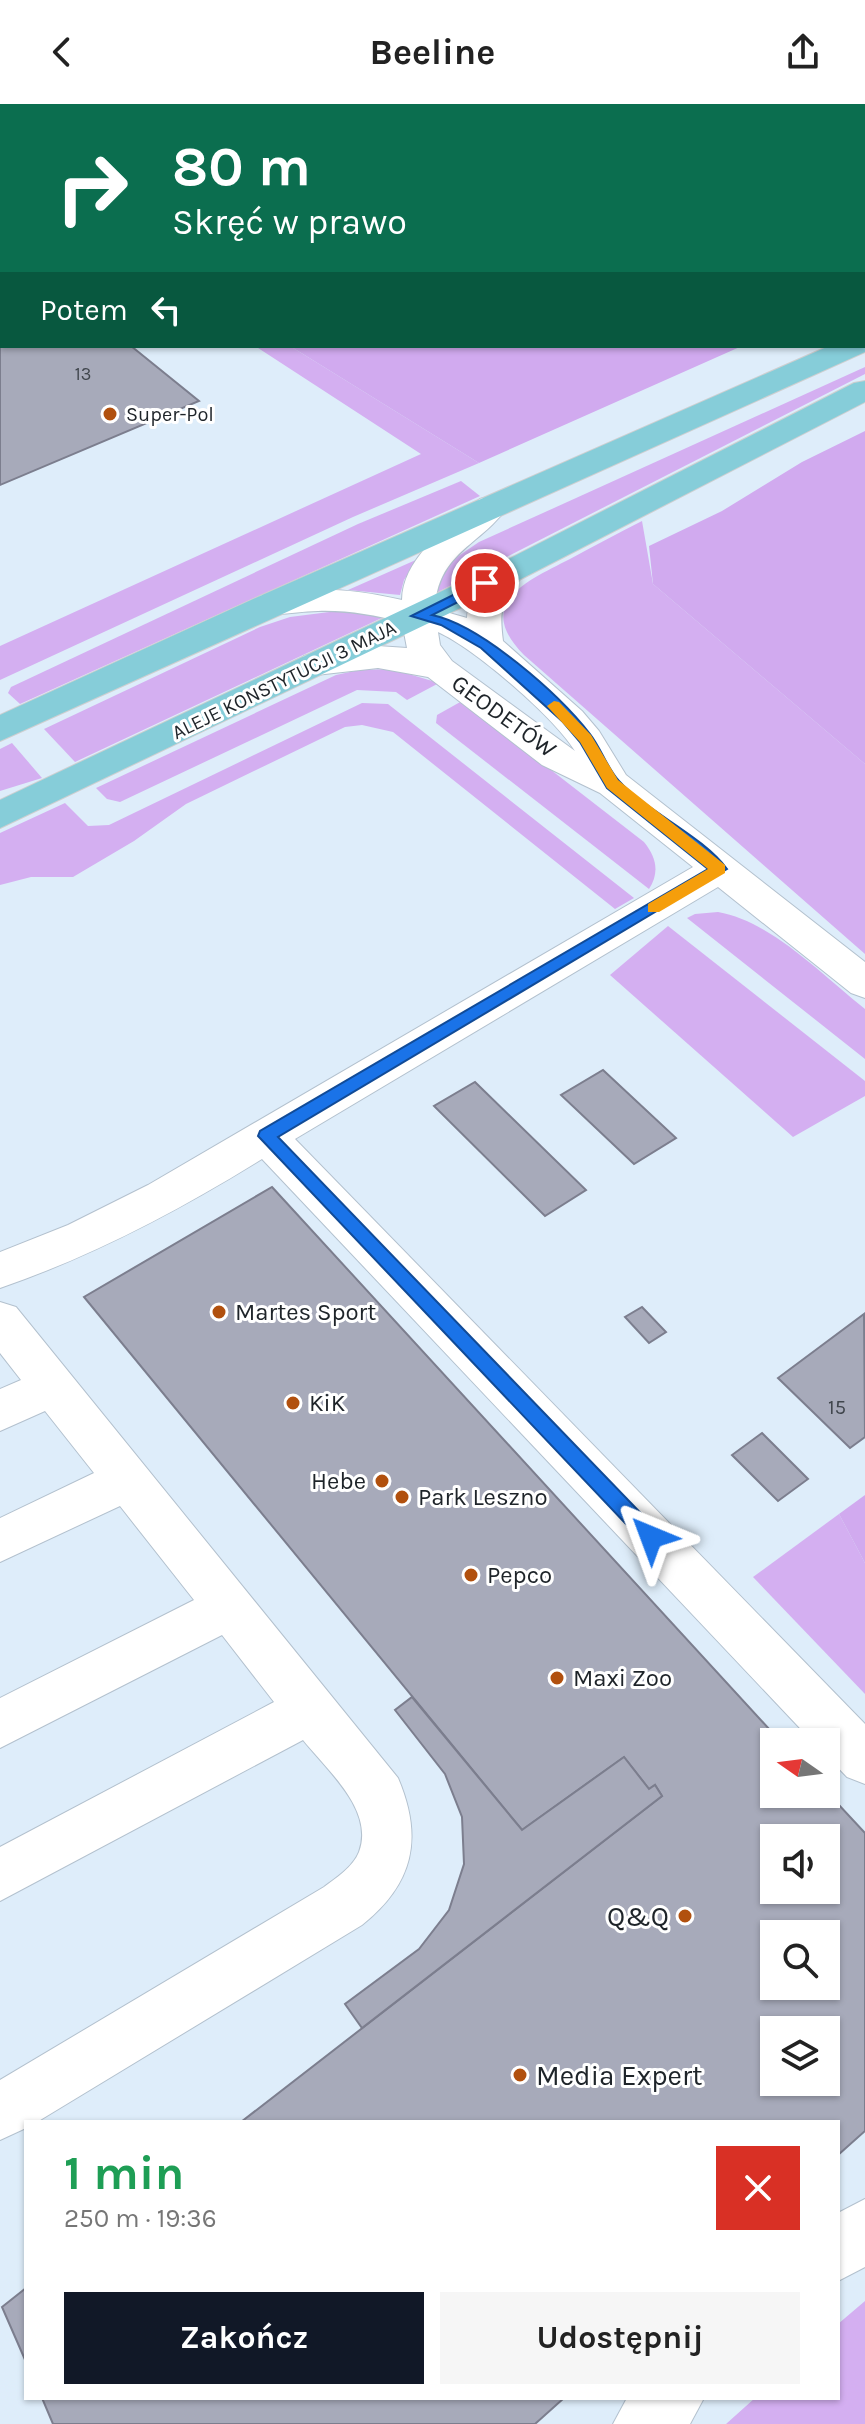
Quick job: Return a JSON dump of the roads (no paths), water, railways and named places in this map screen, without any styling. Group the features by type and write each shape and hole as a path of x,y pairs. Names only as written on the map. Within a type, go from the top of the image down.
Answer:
{"main road":[{"path":"0,729 272,604 849,348"},
{"name":"ALEJE KONSTYTUCJI 3 MAJA","path":"0,815 507,573 865,390"}],"street":[{"path":"440,669 423,647 418,616 419,588 429,566 454,538 492,506"},
{"path":"486,645 484,604 496,582 507,573"},
{"name":"GEODETÓW","path":"272,604 320,600 370,603 446,622 486,645 569,719 586,739 613,784"},
{"path":"316,664 342,657 383,654 440,669"},
{"name":"GEODETÓW","path":"440,669 555,756 613,784 865,983"},
{"path":"0,1270 41,1256 112,1223 266,1136 719,869"},
{"path":"266,1136 865,1760"},
{"path":"0,1320 380,1796 388,1820 389,1846 380,1870 365,1890 0,2112"},
{"path":"0,1411 53,1386"},
{"path":"0,1541 128,1480"},
{"path":"0,1724 229,1607"},
{"path":"0,1875 311,1709"},
{"path":"840,2250 865,2228"},
{"path":"644,2424 671,2400"}],"place":[{"name":"Super-Pol","path":"110,414"},
{"name":"Martes Sport","path":"219,1312"},
{"name":"KiK","path":"293,1403"},
{"name":"Hebe","path":"382,1481"},
{"name":"Park Leszno","path":"402,1497"},
{"name":"Pepco","path":"471,1575"},
{"name":"Maxi Zoo","path":"557,1678"},
{"name":"Q&Q","path":"685,1916"},
{"name":"Media Expert","path":"520,2075"}]}
